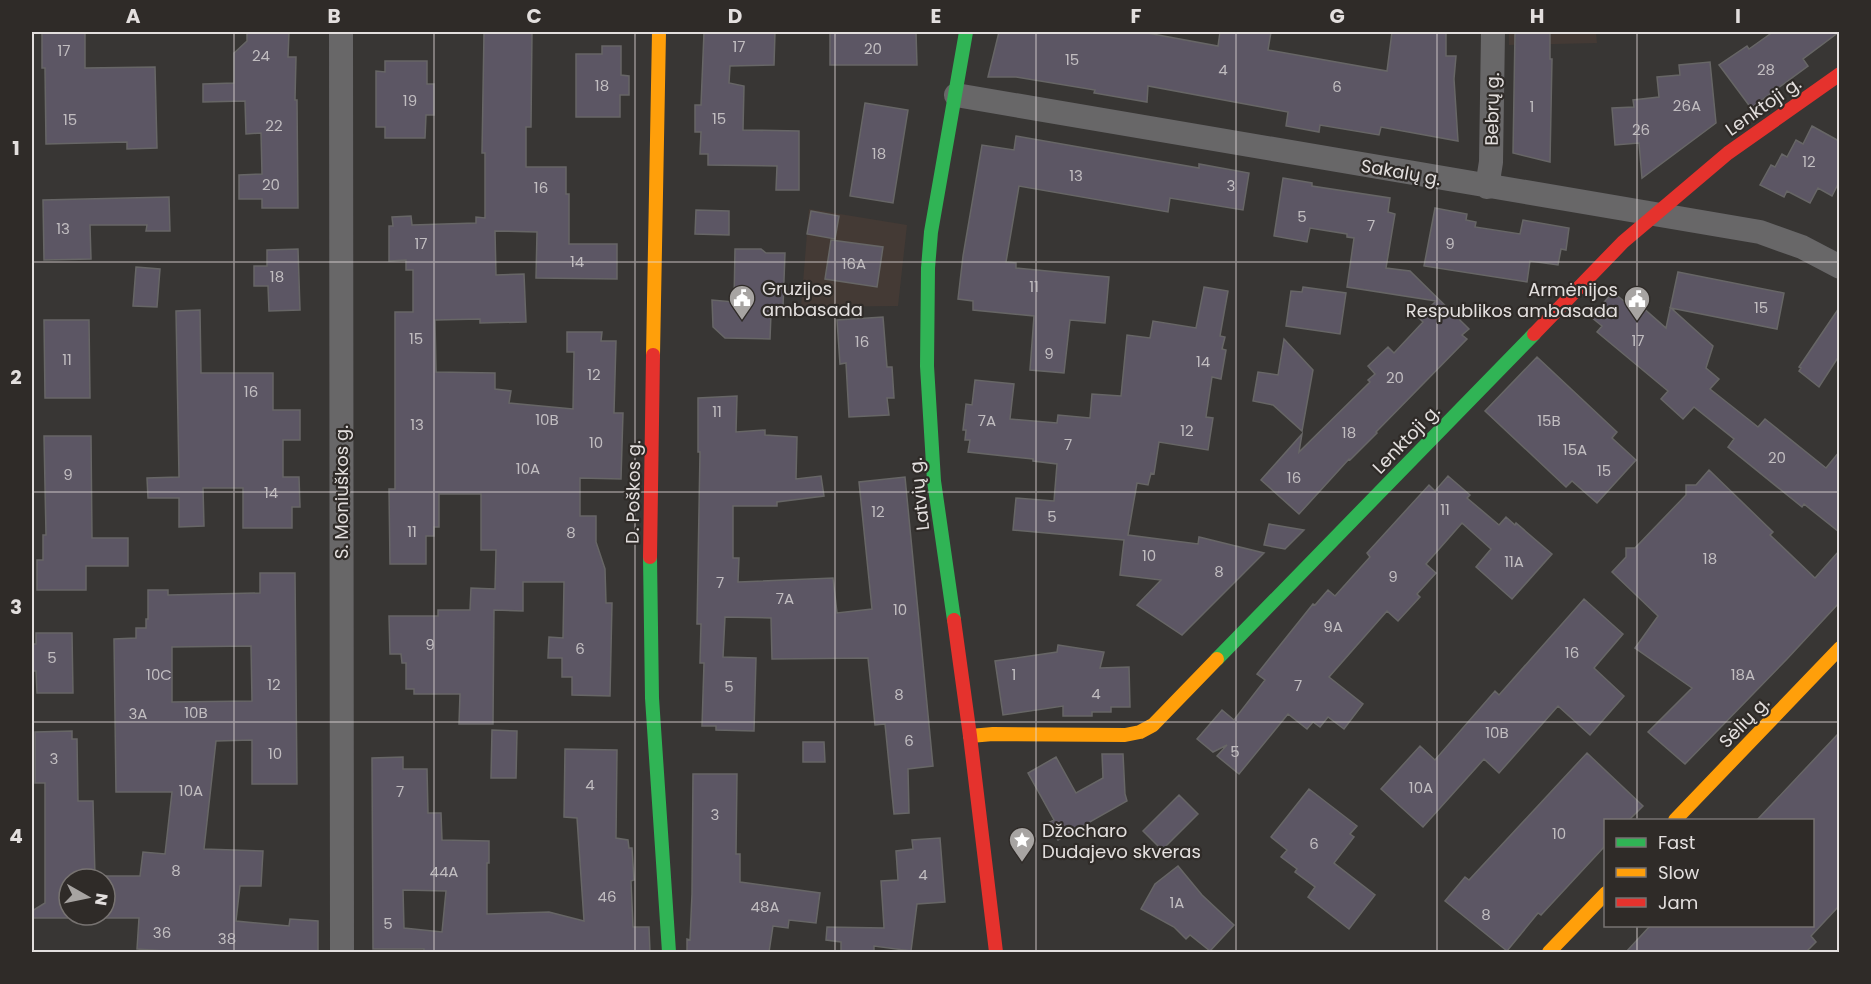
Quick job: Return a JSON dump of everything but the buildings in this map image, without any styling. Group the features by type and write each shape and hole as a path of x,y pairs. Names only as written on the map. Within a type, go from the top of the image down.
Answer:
{"street":[{"name":"S. Moniuškos g.","path":"341,32 342,952"},
{"name":"D. Poškos g.","path":"659,32 650,520 652,698 669,952"},
{"name":"Latvių g.","path":"966,32 931,232 928,268 927,366 934,481 970,736 996,952"},
{"name":"Bebrų g.","path":"1487,187 1491,162 1493,32"},
{"name":"Lenktoji g.","path":"970,736 993,734 1125,735 1140,732 1153,725 1623,242 1728,153 1839,74"},
{"name":"Sakalų g.","path":"956,95 1760,232 1802,247 1839,267"},
{"name":"Sėlių g.","path":"1676,819 1839,648"},
{"path":"1549,952 1604,894"}],"shaded area":[{"path":"1509,32 1596,32 1597,43 1509,45"},
{"path":"809,209 907,225 898,306 801,307"}],"traffic: fast":[{"path":"954,620 934,481 927,366 928,268 931,232 966,32"},
{"path":"1217,659 1534,334"},
{"path":"650,557 652,698 669,952"}],"traffic: slow":[{"path":"653,355 659,32"},
{"path":"1676,819 1840,648"},
{"path":"970,736 993,734 1125,735 1140,732 1153,725 1217,659"},
{"path":"1549,952 1604,895"}],"traffic: jam":[{"path":"1534,334 1623,242 1728,153 1840,74"},
{"path":"650,557 653,355"},
{"path":"954,620 996,952"}],"place":[{"name":"Gruzijos ambasada","path":"742,321"},
{"name":"Armėnijos Respublikos ambasada","path":"1637,322"},
{"name":"Džocharo Dudajevo skveras","path":"1022,863"}]}
